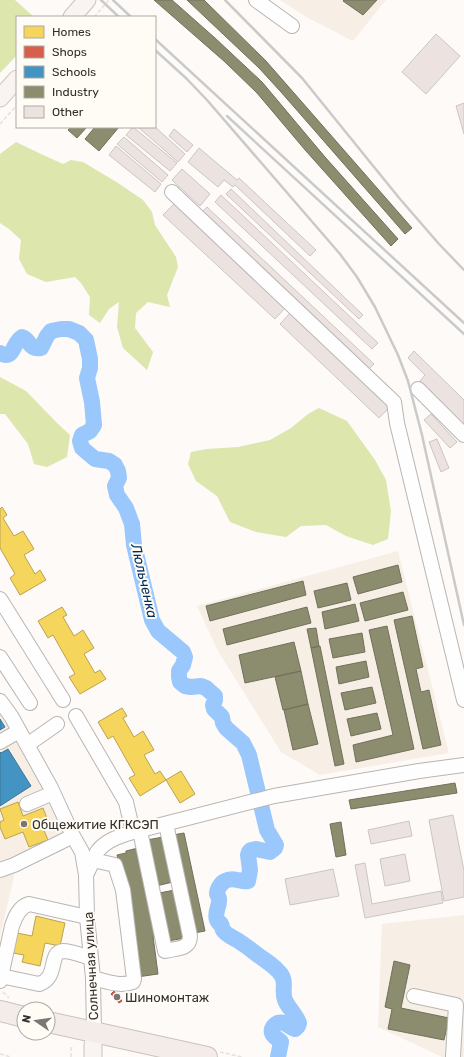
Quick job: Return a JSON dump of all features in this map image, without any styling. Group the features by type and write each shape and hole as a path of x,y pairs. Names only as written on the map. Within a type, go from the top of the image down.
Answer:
{"highway":[{"path":"6,1005 16,1008"},
{"path":"56,1021 93,1044 207,1057"},
{"path":"0,1022 16,1026"},
{"path":"56,1035 150,1057"}],"main road":[{"path":"73,16 86,0"},
{"path":"0,98 16,80"}],"street":[{"path":"256,0 292,26"},
{"path":"172,192 394,402 397,423 464,700"},
{"path":"418,389 464,435"},
{"path":"0,599 63,700"},
{"path":"0,657 30,703"},
{"name":"Солнечная улица","path":"0,700 12,716 53,793 82,852 86,876 87,916 93,978 93,1044"},
{"path":"76,716 126,802 137,831 165,950 184,947 188,945 190,941 166,824"},
{"path":"27,745 57,724"},
{"path":"0,742 19,731"},
{"path":"86,876 98,852 116,837 274,796 419,771 464,765"},
{"path":"27,804 53,793"},
{"path":"0,870 73,836"},
{"path":"93,860 115,865 123,890 134,979 129,984 117,984 93,978"},
{"path":"87,916 29,904 24,906 15,917 12,926 0,982 43,983 49,979 55,957 61,951 91,958"},
{"path":"414,996 456,1005 453,1057"}],"path":[{"path":"95,16 109,0"},
{"path":"0,124 16,106"},
{"path":"0,982 6,1005"},
{"path":"71,1045 71,1057"},
{"path":"0,1054 11,1057"}],"shaded area":[{"path":"280,0 386,0 353,41 306,17"},
{"path":"398,551 449,753 320,775 281,752 218,651 197,606"},
{"path":"0,709 16,733 67,836 15,872 0,937"},
{"path":"464,915 464,1057 442,1057 378,1027 382,924"}],"green space":[{"path":"0,0 15,0 33,16 16,16 16,56 0,73"},
{"path":"16,142 63,164 71,160 83,162 143,200 152,212 155,225 176,257 178,267 167,295 170,307 148,302 136,313 135,328 153,352 147,370 123,348 117,327 119,302 109,309 100,323 89,315 90,297 75,277 46,282 27,274 19,259 21,240 0,223 0,154"},
{"path":"0,377 26,391 70,435 67,457 47,467 34,464 28,444 5,414 0,414"},
{"path":"319,408 347,421 375,460 386,480 391,511 388,539 373,545 346,536 326,525 301,526 286,537 256,532 230,522 217,496 196,481 188,464 191,452 207,449 238,447 270,440 291,428 308,414"}],"building: Homes":[{"path":"2,507 7,515 3,518 14,536 23,531 34,549 24,555 35,574 40,570 46,580 20,595 10,578 15,574 0,548 0,509"},
{"path":"62,607 67,615 63,617 74,636 83,630 94,648 84,654 95,673 100,670 106,679 80,694 69,677 75,674 53,635 48,638 38,621"},
{"path":"122,708 127,716 123,718 134,737 143,731 154,750 144,755 155,774 160,771 166,780 140,796 129,778 135,775 113,736 108,739 98,722"},
{"path":"181,771 195,794 180,803 166,780"},
{"name":"Общежитие КГКСЭП","path":"18,802 23,816 43,808 50,826 43,828 48,840 29,847 23,832 5,839 0,827 0,822 4,820 0,809"},
{"path":"36,916 65,923 60,946 45,943 40,966 22,962 24,955 13,953 17,933 32,936"}],"building: Shops":[{"name":"Шиномонтаж","path":"114,991 122,1001 119,1003 111,994"}],"building: Schools":[{"path":"0,719 5,727 0,730"},
{"path":"8,749 31,786 0,806 0,752 1,753"}],"building: Industry":[{"path":"154,0 172,0 262,82 325,157 398,239 391,246 306,151 257,93 225,62"},
{"path":"187,0 204,0 266,61 412,228 405,234 259,68"},
{"path":"377,0 363,15 343,1"},
{"path":"70,128 86,128 77,138 68,130"},
{"path":"94,128 118,128 99,151 85,139"},
{"path":"398,565 402,582 358,594 353,577"},
{"path":"303,581 306,595 210,621 206,606"},
{"path":"347,583 351,600 318,608 314,591"},
{"path":"403,592 408,610 365,621 360,603"},
{"path":"355,604 359,621 325,629 322,612"},
{"path":"307,607 311,623 227,645 223,629"},
{"path":"412,616 423,667 416,669 421,692 429,690 441,745 423,749 394,620"},
{"path":"387,626 414,749 356,762 353,745 393,735 369,630"},
{"path":"316,628 319,646 311,648 307,629"},
{"path":"362,633 365,652 333,658 329,639"},
{"path":"294,642 301,671 245,683 239,655"},
{"path":"320,646 344,764 335,766 311,648"},
{"path":"366,661 369,677 339,684 336,667"},
{"path":"301,671 308,704 283,710 275,677"},
{"path":"372,687 376,703 345,710 341,693"},
{"path":"308,704 318,744 293,750 284,710"},
{"path":"377,713 381,729 351,736 347,719"},
{"path":"455,783 457,793 351,809 349,800"},
{"path":"341,822 346,855 336,857 330,824"},
{"path":"184,833 205,931 194,933 173,835"},
{"path":"163,837 173,882 156,886 147,840"},
{"path":"138,848 157,935 153,936 158,974 137,977 124,884 117,855"},
{"path":"175,890 185,938 168,941 159,893"},
{"path":"394,961 410,965 401,1008 449,1018 444,1040 388,1029 392,1009 385,1007"}],"building: Other":[{"path":"436,34 460,56 426,94 402,72"},
{"path":"464,103 464,134 456,106"},
{"path":"132,128 134,128 177,163 170,171 126,135"},
{"path":"139,128 156,128 185,154 178,162"},
{"path":"174,129 193,145 187,152 169,136"},
{"path":"124,137 168,175 162,182 117,144"},
{"path":"116,146 161,184 155,192 109,155"},
{"path":"199,148 237,180 239,178 316,250 310,256 235,185 233,187 224,180 218,187 188,162"},
{"path":"182,169 210,194 200,206 172,180"},
{"path":"231,189 363,315 359,319 226,194"},
{"path":"221,195 378,343 372,349 215,202"},
{"path":"175,203 287,306 275,319 163,215"},
{"path":"207,207 374,364 367,371 200,214"},
{"path":"292,311 392,405 379,418 280,324"},
{"path":"414,351 464,400 464,425 420,381 425,375 408,358"},
{"path":"431,414 457,442 450,448 424,420"},
{"path":"437,439 449,468 441,472 429,442"},
{"path":"453,815 464,871 464,897 444,901 429,820"},
{"path":"409,821 412,836 371,844 368,830"},
{"path":"405,854 410,881 385,886 380,859"},
{"path":"365,863 372,904 441,891 443,903 365,918 355,865"},
{"path":"333,869 339,896 290,905 285,879"}],"waterway":[{"name":"Люльченка","path":"0,353 8,355 22,337 25,338 34,348 41,348 51,331 61,329 69,329 79,333 86,340 90,359 90,368 87,378 92,402 94,425 90,431 82,435 80,441 82,448 95,459 109,461 115,465 118,471 119,478 115,486 117,495 126,508 132,524 134,545 152,620 158,631 183,652 185,657 183,665 179,671 180,682 185,686 201,686 206,688 215,696 213,705 214,709 222,717 226,728 243,743 249,755 267,830 276,845 270,852 256,849 249,852 250,870 248,881 231,879 225,881 218,888 217,894 219,902 216,917 225,932 271,964 282,975 285,1000 299,1023 295,1029 285,1023 277,1024 273,1027 273,1034 281,1042 278,1057"}],"railway":[{"path":"101,0 118,16"},
{"path":"113,0 130,16"},
{"path":"225,0 302,78 400,199 464,270"},
{"path":"156,40 464,323"},
{"path":"156,51 187,79"},
{"path":"184,76 207,100 340,254 357,277 375,307 398,355 408,381 422,435 464,625"},
{"path":"227,116 464,334"}],"place":[{"name":"Общежитие КГКСЭП","path":"24,824"},
{"name":"Шиномонтаж","path":"117,997"}]}
